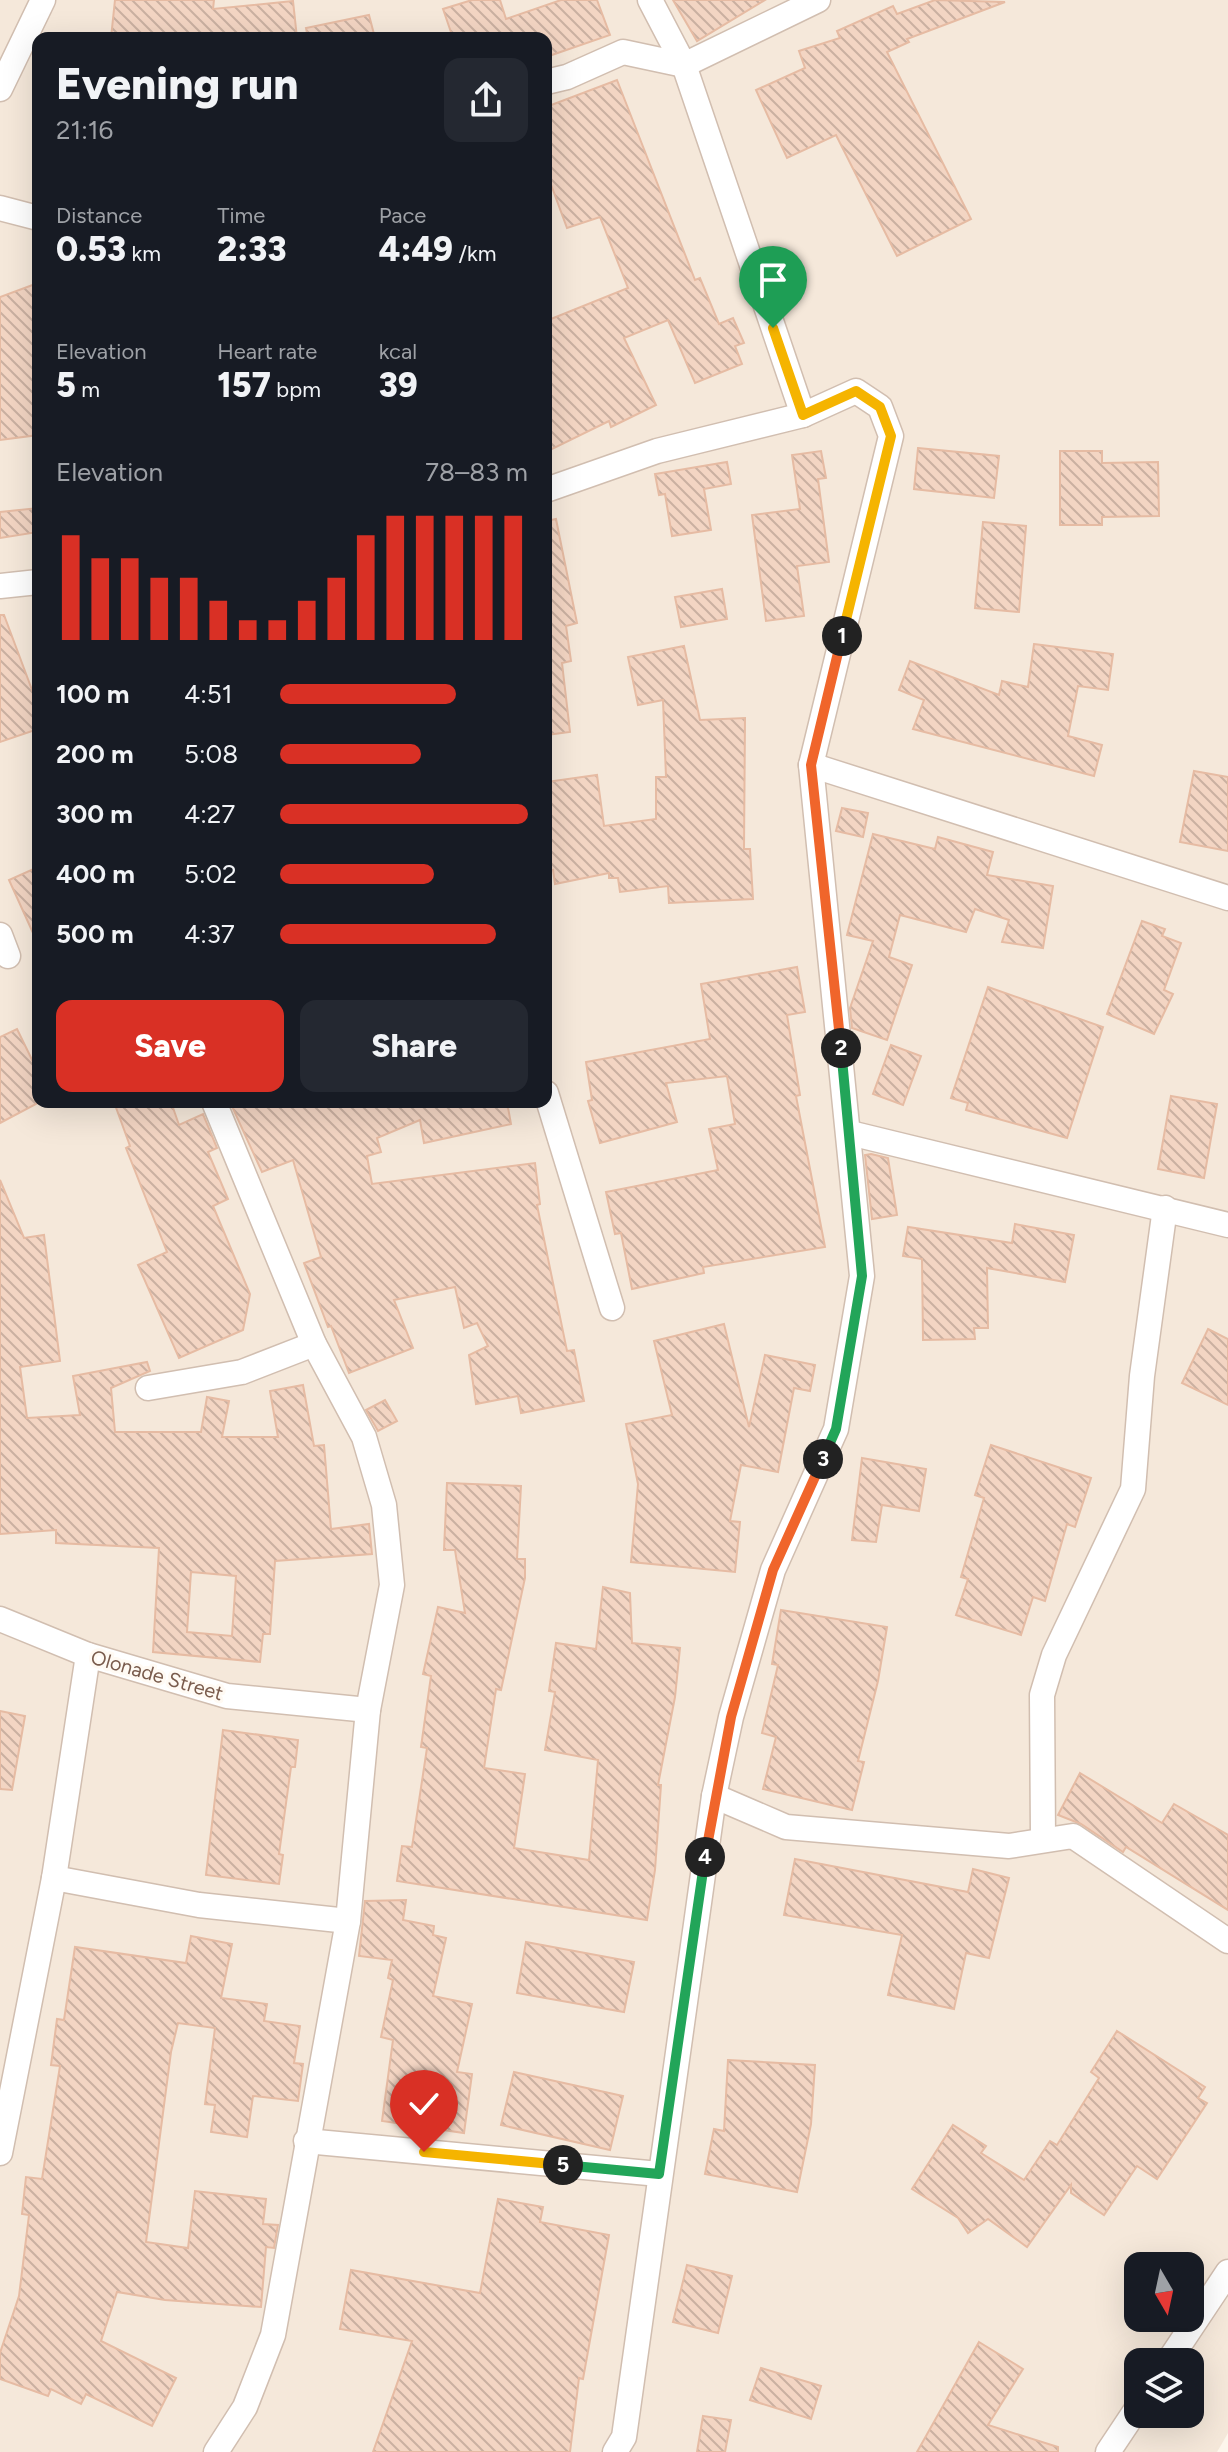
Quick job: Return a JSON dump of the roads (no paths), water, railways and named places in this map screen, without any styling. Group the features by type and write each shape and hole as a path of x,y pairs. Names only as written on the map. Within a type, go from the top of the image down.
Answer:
{"street":[{"path":"0,89 43,0"},
{"path":"650,0 684,65 803,415"},
{"path":"552,81 623,52 684,65 818,0"},
{"path":"0,208 32,216"},
{"path":"552,488 657,451 803,415 856,391 880,407 891,436 811,765 862,1276 836,1429 773,1570 731,1717 714,1796 624,2437 615,2452"},
{"path":"0,586 32,589"},
{"path":"811,765 1228,898"},
{"path":"216,1108 314,1344 364,1437 384,1505 392,1585 368,1710 348,1921 273,2335 245,2407 216,2452"},
{"path":"551,1108 612,1308"},
{"path":"850,1133 1228,1225"},
{"path":"1043,1838 1042,1695 1054,1655 1133,1489 1142,1376 1165,1208"},
{"path":"148,1388 242,1372 314,1344"},
{"name":"Olonade Street","path":"0,1619 88,1655 227,1696 368,1710"},
{"path":"0,2153 54,1878 88,1655"},
{"path":"714,1796 786,1827 1009,1846 1043,1838 1073,1836 1228,1941"},
{"path":"54,1878 199,1905 348,1921"},
{"path":"306,2141 659,2174"},
{"path":"1177,2348 1228,2272"},
{"path":"1108,2452 1124,2428"}]}
